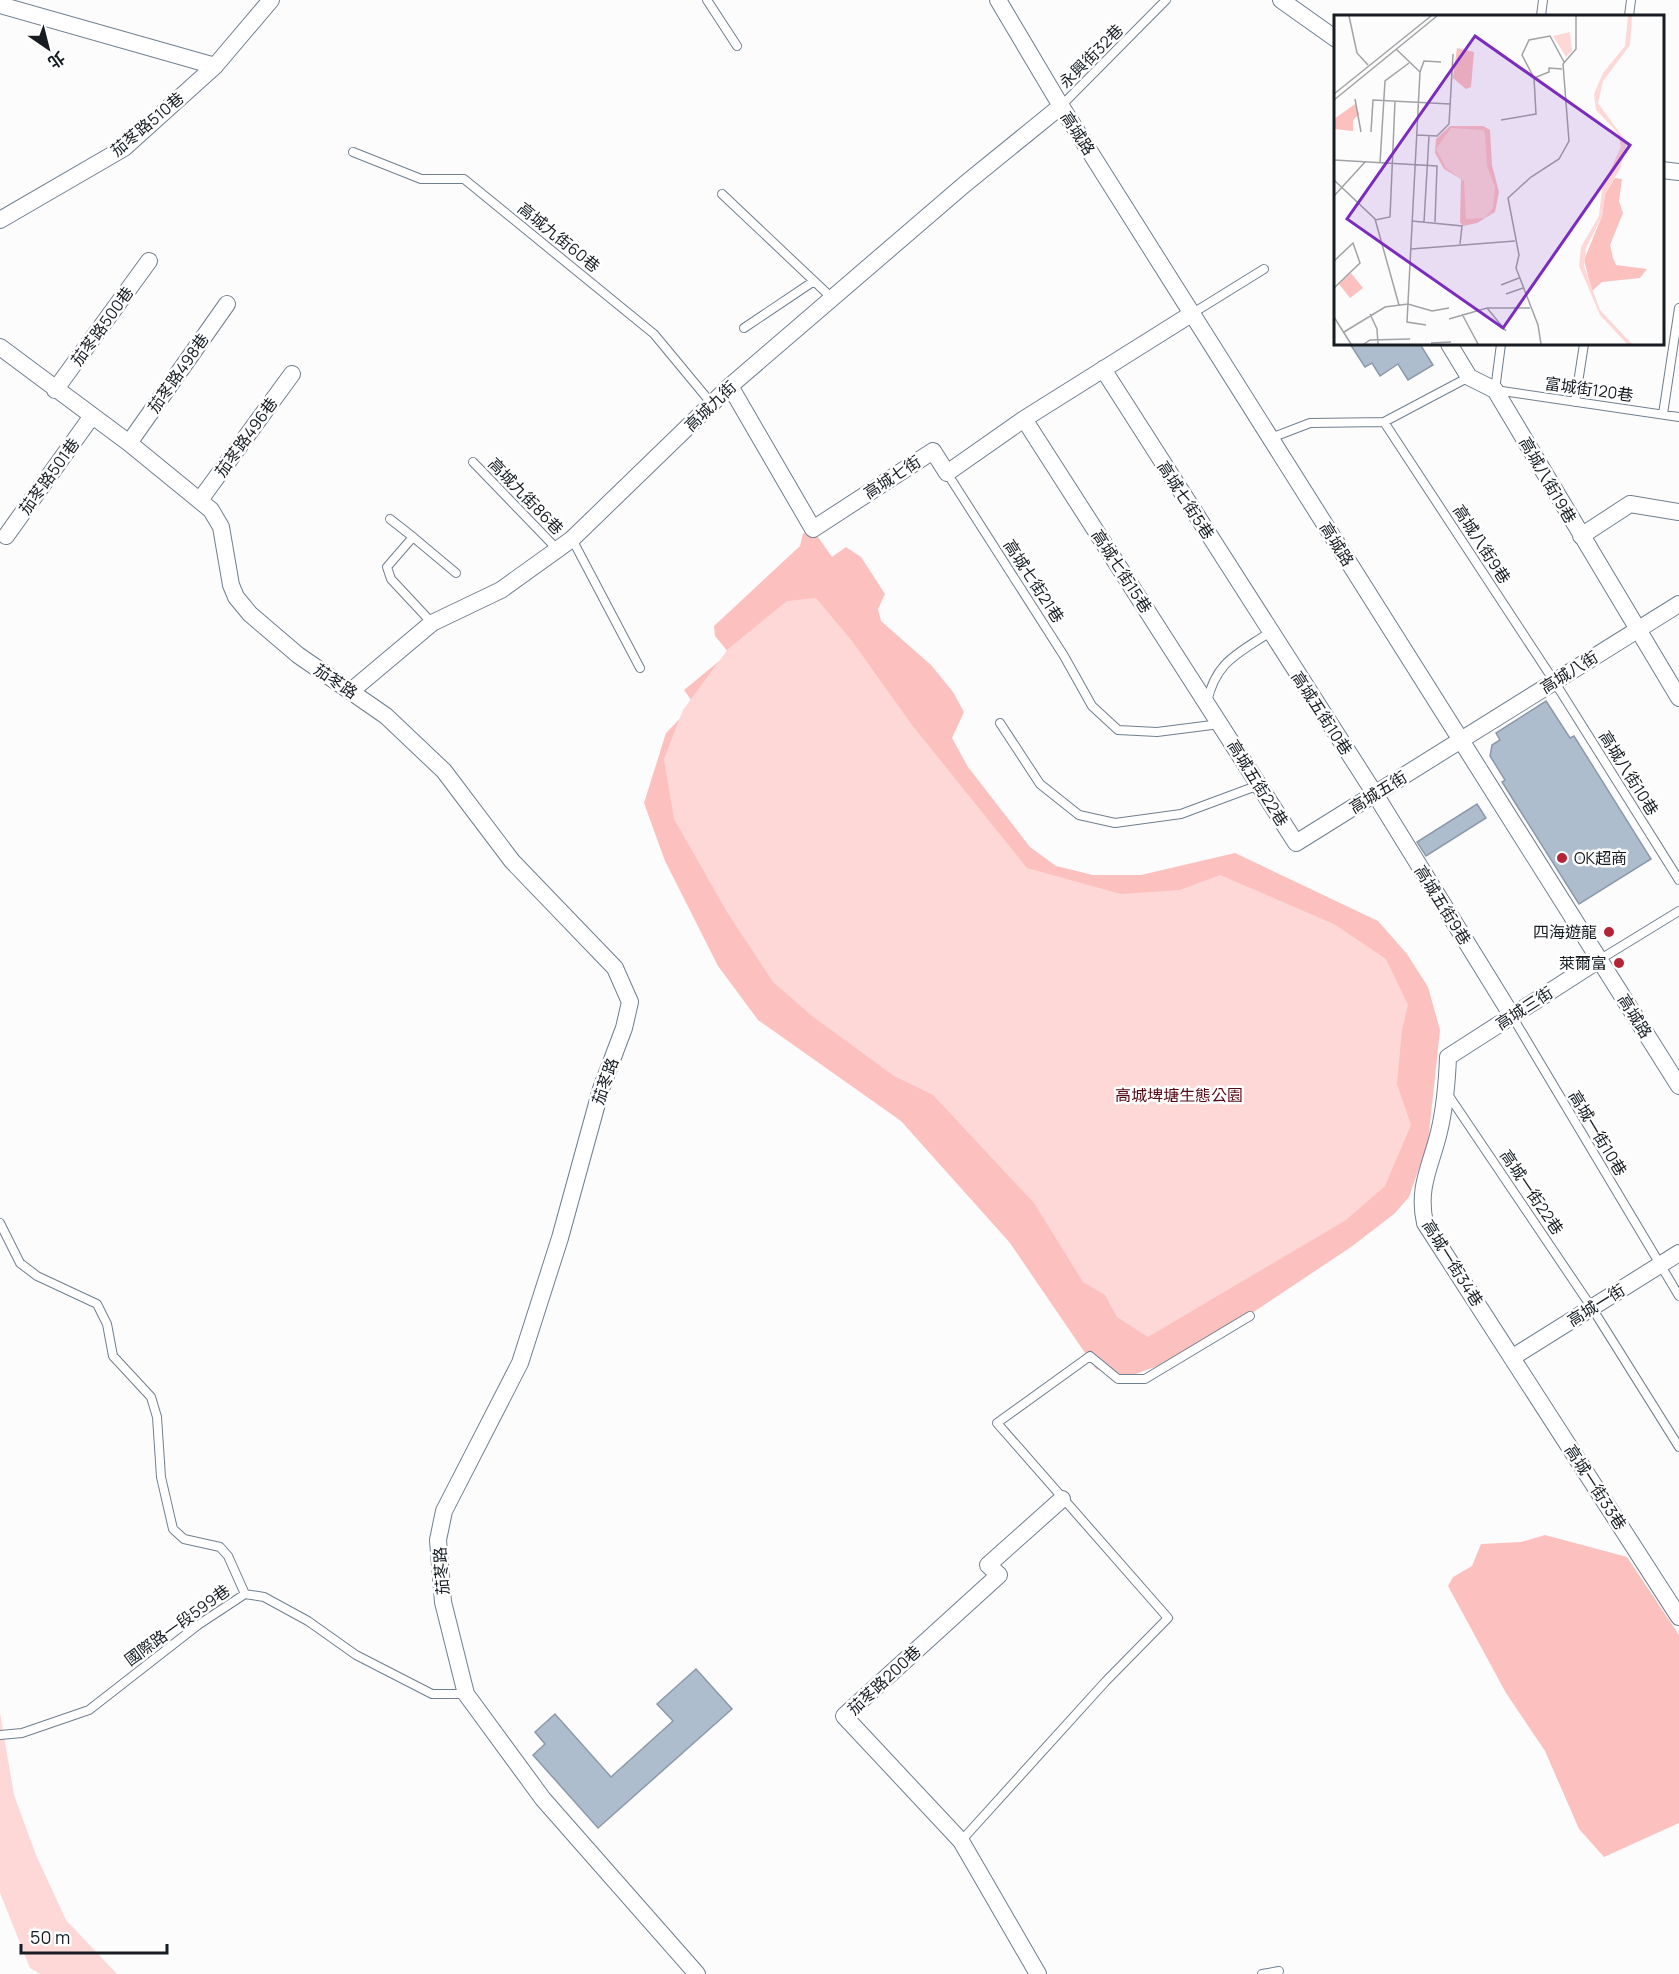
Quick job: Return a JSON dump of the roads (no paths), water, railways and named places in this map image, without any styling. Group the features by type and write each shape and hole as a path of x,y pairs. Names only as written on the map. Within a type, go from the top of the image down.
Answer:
{"street":[{"name":"茄苳路510巷","path":"0,220 124,148 215,66 271,0"},
{"name":"高城路","path":"998,0 1061,106 1679,1086"},
{"path":"1281,0 1334,38"},
{"path":"0,5 215,66"},
{"name":"高城九街","path":"351,691 432,623 501,590 572,539 730,386 834,299 965,184 1061,106"},
{"path":"1664,170 1679,172"},
{"name":"茄苳路500巷","path":"55,390 149,261"},
{"name":"茄苳路498巷","path":"129,443 227,304"},
{"name":"高城七街","path":"730,386 813,530 933,451 947,473 1024,419 1193,313"},
{"path":"1450,345 1469,377 1496,390"},
{"name":"茄苳路","path":"0,346 55,390 129,443 211,510 221,527 236,597 250,614 297,655 386,716 444,771 512,861 615,968 630,1002 624,1028 601,1089 560,1238 520,1363 444,1511 438,1540 443,1602 466,1694 543,1799 697,1974"},
{"name":"高城七街5巷","path":"1102,369 1270,632"},
{"name":"茄苳路496巷","path":"200,500 292,374"},
{"name":"高城八街19巷","path":"1496,390 1636,630 1679,698"},
{"name":"茄苳路501巷","path":"6,536 92,416"},
{"name":"高城七街15巷","path":"1024,419 1220,724"},
{"path":"1581,536 1630,504 1679,512"},
{"name":"高城八街","path":"1460,740 1679,603"},
{"name":"高城五街10巷","path":"1270,632 1375,794"},
{"name":"高城五街22巷","path":"1220,724 1296,843"},
{"name":"高城五街","path":"1296,843 1460,740"},
{"name":"高城五街9巷","path":"1375,794 1512,1016"},
{"name":"高城三街","path":"1448,1057 1599,960"},
{"name":"高城一街34巷","path":"1448,1057 1447,1093 1421,1192 1425,1223 1513,1357"},
{"name":"高城一街","path":"1513,1357 1679,1253"},
{"name":"高城一街33巷","path":"1513,1357 1679,1617"},
{"name":"茄苳路200巷","path":"1040,1974 962,1841 844,1716 999,1575 988,1565 1062,1499"}],"lane":[{"path":"707,0 737,46"},
{"name":"永興街32巷","path":"1061,106 1166,0"},
{"path":"1541,15 1543,0"},
{"path":"1629,15 1631,0"},
{"name":"高城九街60巷","path":"353,152 421,179 464,179 654,334 712,404"},
{"path":"722,194 834,299"},
{"path":"1193,313 1264,269"},
{"path":"744,328 814,281"},
{"path":"1663,414 1679,308"},
{"path":"1496,390 1501,345"},
{"path":"1575,402 1584,345"},
{"path":"1271,438 1310,423 1384,422 1469,377"},
{"name":"富城街120巷","path":"1496,390 1679,417"},
{"name":"高城八街9巷","path":"1384,422 1554,681"},
{"name":"高城九街86巷","path":"473,462 558,550"},
{"name":"高城七街21巷","path":"947,473 1064,656 1092,706 1118,730 1157,732 1220,724"},
{"path":"390,519 456,573"},
{"path":"413,537 391,560 388,573 432,623"},
{"path":"572,539 640,668"},
{"path":"1207,702 1212,679 1228,660 1270,632"},
{"name":"高城八街10巷","path":"1554,681 1679,880"},
{"path":"1000,723 1040,784 1079,815 1115,823 1181,814 1259,785"},
{"path":"1599,960 1679,910"},
{"name":"高城一街10巷","path":"1512,1016 1679,1296"},
{"name":"高城一街22巷","path":"1447,1093 1592,1308 1679,1447"},
{"path":"0,1223 20,1263 38,1276 97,1304 107,1324 113,1356 151,1397 158,1417 161,1477 173,1529 183,1539 220,1547 228,1556 244,1594"},
{"path":"962,1841 1106,1681 1168,1618 997,1423 1090,1356 1118,1379 1145,1379 1250,1316"},
{"name":"國際路一段599巷","path":"1,1735 22,1733 89,1710 198,1625 244,1594 264,1597 308,1621 356,1655 432,1694 466,1694"},
{"path":"1262,1974 1279,1971"}],"place":[{"name":"OK超商","path":"1562,858"},
{"name":"四海遊龍","path":"1609,932"},
{"name":"萊爾富","path":"1619,963"}],"park label":[{"name":"高城埤塘生態公園","path":"1179,1095"}]}
